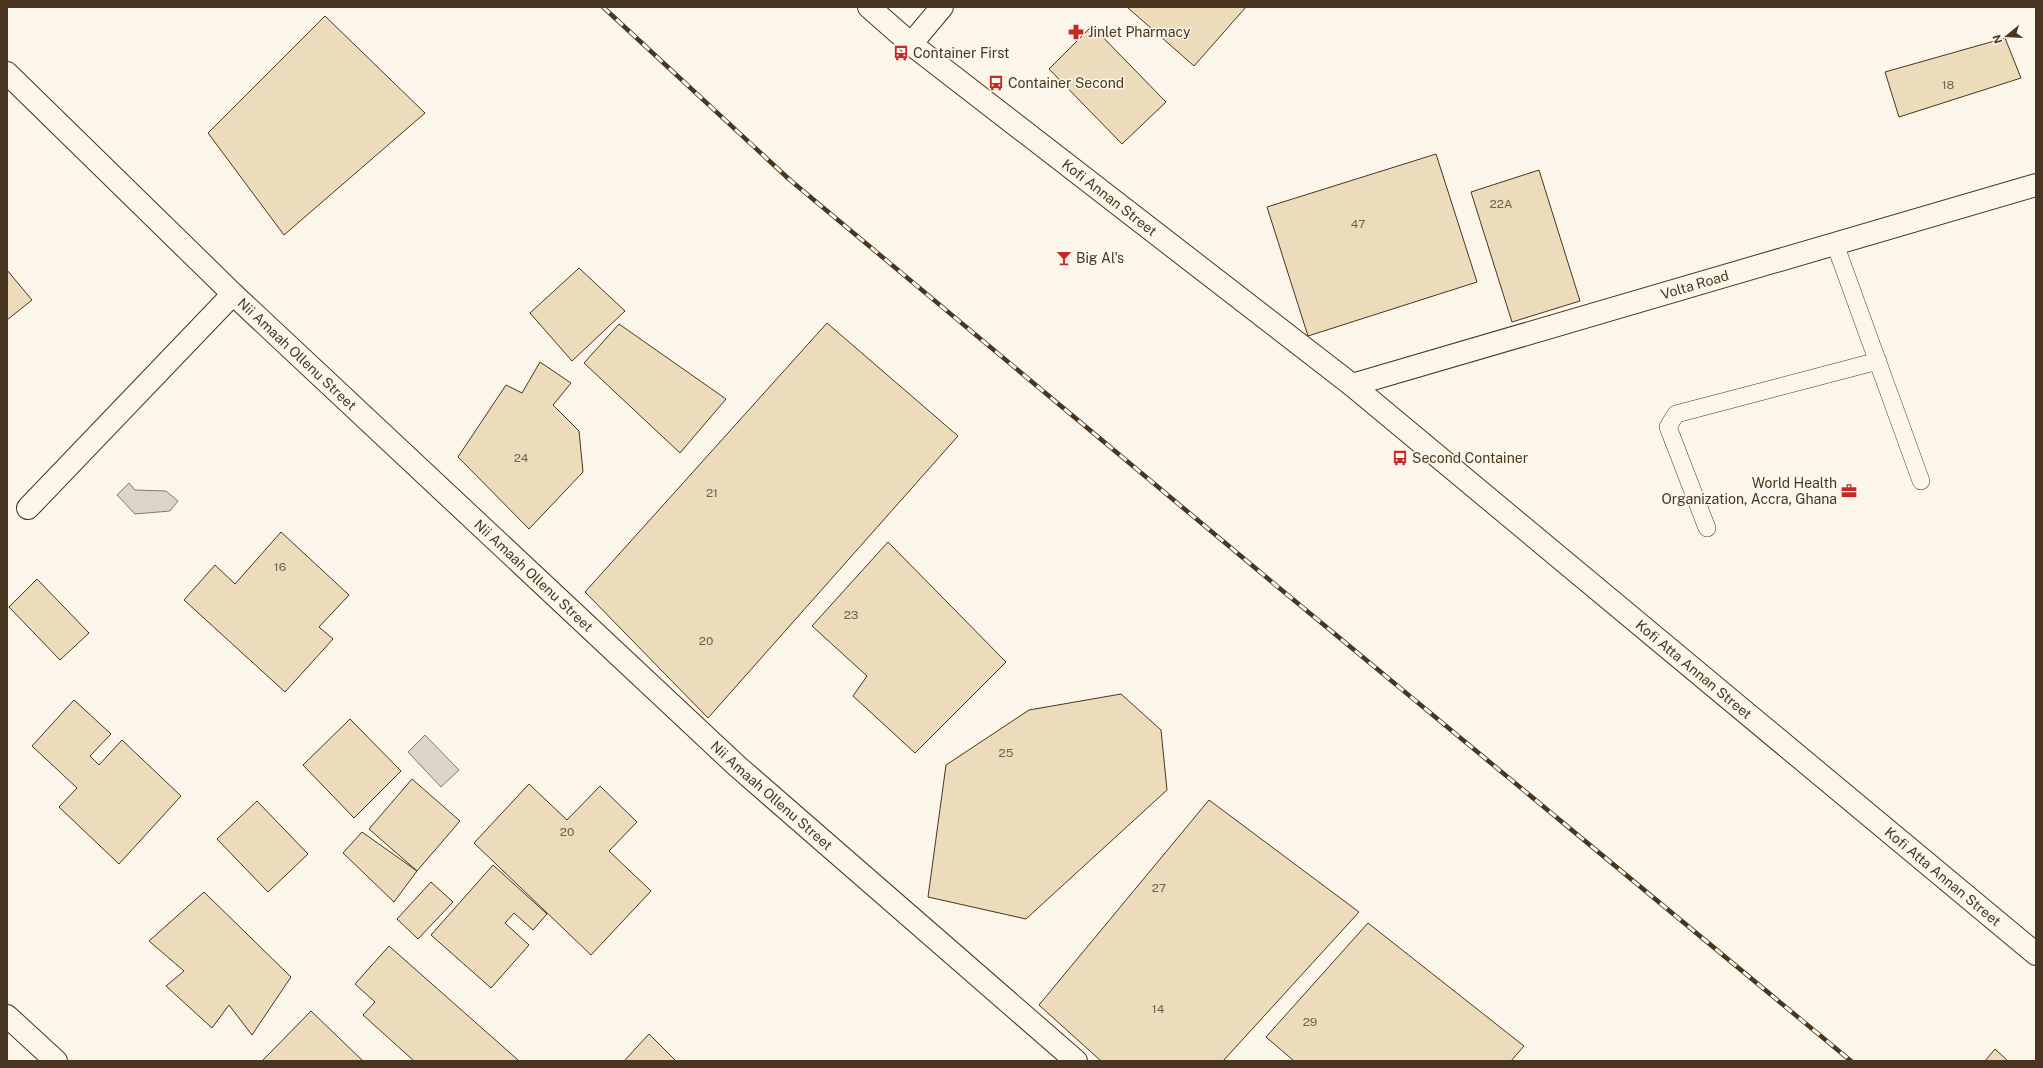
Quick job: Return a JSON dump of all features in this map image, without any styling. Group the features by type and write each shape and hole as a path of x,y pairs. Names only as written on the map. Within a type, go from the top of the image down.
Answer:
{"street":[{"name":"Kofi Annan Street","path":"869,7 911,44 1352,385"},
{"path":"911,44 942,7"},
{"name":"Nii Amaah Ollenu Street","path":"7,73 233,294 737,766 1076,1061"},
{"name":"Volta Road","path":"1352,385 2036,185"},
{"path":"28,508 233,294"},
{"name":"Kofi Atta Annan Street","path":"1352,385 2036,954"},
{"path":"7,1016 56,1061"}],"lane":[{"path":"1836,244 1921,480"},
{"path":"1707,528 1668,427 1676,414 1878,361"}],"shaded area":[{"path":"129,483 135,490 166,491 178,501 170,511 135,514 117,495"},
{"path":"425,735 459,770 441,787 408,752"}],"building":[{"path":"1127,7 1246,7 1194,66"},
{"path":"325,16 425,113 284,235 208,133"},
{"path":"1092,26 1166,102 1122,144 1049,69"},
{"path":"2005,38 2021,78 1899,117 1885,72"},
{"path":"1436,154 1477,282 1308,336 1267,207"},
{"path":"1539,170 1580,301 1512,322 1471,192"},
{"path":"579,268 625,311 572,361 530,313"},
{"path":"7,270 32,300 7,320"},
{"path":"827,323 958,436 708,718 585,592"},
{"path":"619,324 726,399 680,453 584,363"},
{"path":"540,362 571,383 553,405 579,431 583,472 529,529 458,457 506,385 522,393"},
{"path":"281,532 349,595 319,627 333,639 285,692 184,600 215,565 235,584"},
{"path":"888,542 1006,662 915,753 853,696 867,676 812,626"},
{"path":"37,579 89,633 60,660 9,607"},
{"path":"1121,694 1161,730 1167,790 1026,919 928,897 946,765 1029,710"},
{"path":"74,700 111,734 90,756 99,765 122,740 181,796 119,864 59,807 77,788 32,746"},
{"path":"350,719 401,771 354,818 303,765"},
{"path":"412,779 460,821 417,871 369,829"},
{"path":"529,784 567,820 600,786 637,822 609,851 651,891 591,955 474,843"},
{"path":"1209,800 1359,912 1223,1061 1101,1061 1039,1005"},
{"path":"257,801 308,854 268,892 217,839"},
{"path":"362,832 417,871 394,902 343,853"},
{"path":"493,865 547,914 533,930 514,913 505,923 529,945 491,988 431,935"},
{"path":"431,882 453,902 418,939 397,919"},
{"path":"204,892 291,977 252,1035 229,1005 212,1028 166,986 184,971 149,941"},
{"path":"1368,923 1524,1046 1511,1061 1294,1061 1266,1037"},
{"path":"389,946 518,1060 414,1061 363,1015 375,1002 355,984"},
{"path":"311,1011 363,1061 262,1061"},
{"path":"649,1034 676,1061 624,1061"},
{"path":"1995,1049 2008,1061 1985,1061"}],"railway":[{"path":"603,7 790,180 1272,582 1851,1061"}],"place":[{"name":"Jinlet Pharmacy","path":"1076,32"},
{"name":"Container First","path":"901,53"},
{"name":"Container Second","path":"996,83"},
{"name":"Big Al's","path":"1064,258"},
{"name":"Second Container","path":"1400,458"},
{"name":"World Health Organization, Accra, Ghana","path":"1849,491"}]}
